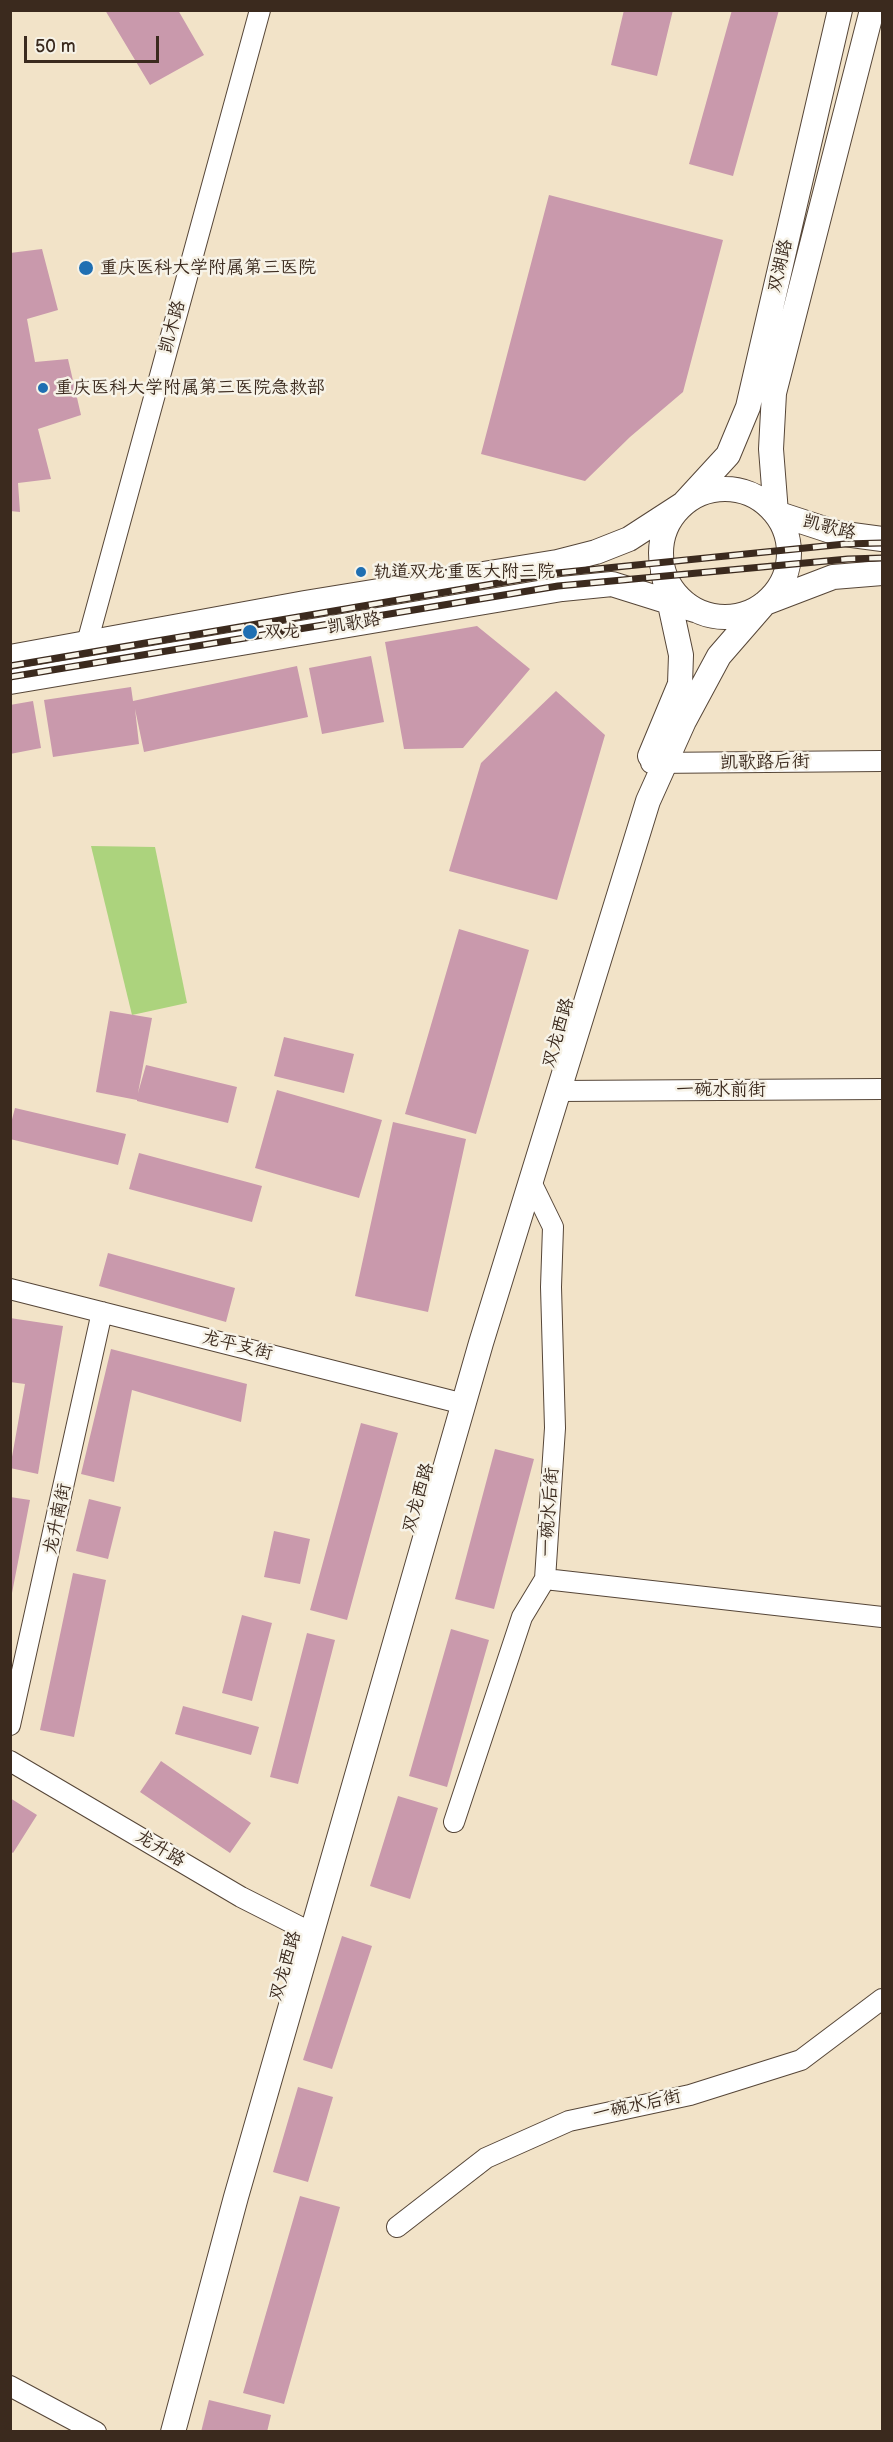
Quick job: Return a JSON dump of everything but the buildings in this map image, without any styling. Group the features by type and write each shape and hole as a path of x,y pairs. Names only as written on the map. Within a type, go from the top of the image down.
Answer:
{"main road":[{"name":"双湖路","path":"683,504 728,455 748,407 840,10"},
{"name":"双湖路","path":"776,513 771,449 774,393 872,10"},
{"path":"765,603 779,588 787,570 789,550 785,530 776,513 760,499 741,490 721,488 700,493 683,504 670,518 663,535 660,554 663,572 670,587 681,600 695,610 712,616 731,617 749,612 765,603 833,577 882,573"},
{"name":"凯歌路","path":"10,657 305,603 557,562 596,552 629,539 683,504"},
{"name":"凯歌路","path":"776,513 837,534 882,538"},
{"name":"双龙西路","path":"456,1402 531,1182 648,801 655,763 680,684 681,655 663,572"},
{"name":"凯歌路","path":"10,682 562,589 612,584 695,610"},
{"name":"双龙西路","path":"156,2432 220,2193 304,1930 456,1402 570,992 633,795 655,763 719,656 765,603"},
{"name":"双龙西路","path":"173,2432 304,1930"}],"street":[{"name":"凯木路","path":"87,643 260,10"},
{"name":"凯歌路后街","path":"655,763 882,761"},
{"name":"一碗水前街","path":"559,1091 882,1089"},
{"name":"一碗水后街","path":"531,1182 553,1227 551,1287 555,1428 545,1579 882,1617"},
{"name":"龙平支街","path":"10,1289 456,1402"},
{"name":"龙升南街","path":"10,1725 102,1312"},
{"path":"454,1822 522,1617 545,1579"},
{"name":"龙升路","path":"10,1761 241,1897 304,1930"},
{"name":"一碗水后街","path":"397,2227 486,2158 569,2121 690,2095 801,2060 882,1999"},
{"path":"10,2386 96,2432"}],"green space":[{"path":"91,846 155,847 187,1003 132,1015"}],"railway":[{"path":"10,666 557,573 845,544 882,543"},
{"path":"10,677 558,586 848,559 882,558"}],"place":[{"name":"重庆医科大学附属第三医院","path":"86,268"},
{"name":"重庆医科大学附属第三医院急救部","path":"43,388"},
{"name":"轨道双龙·重医大附三院","path":"361,572"},
{"name":"双龙","path":"250,632"}]}
